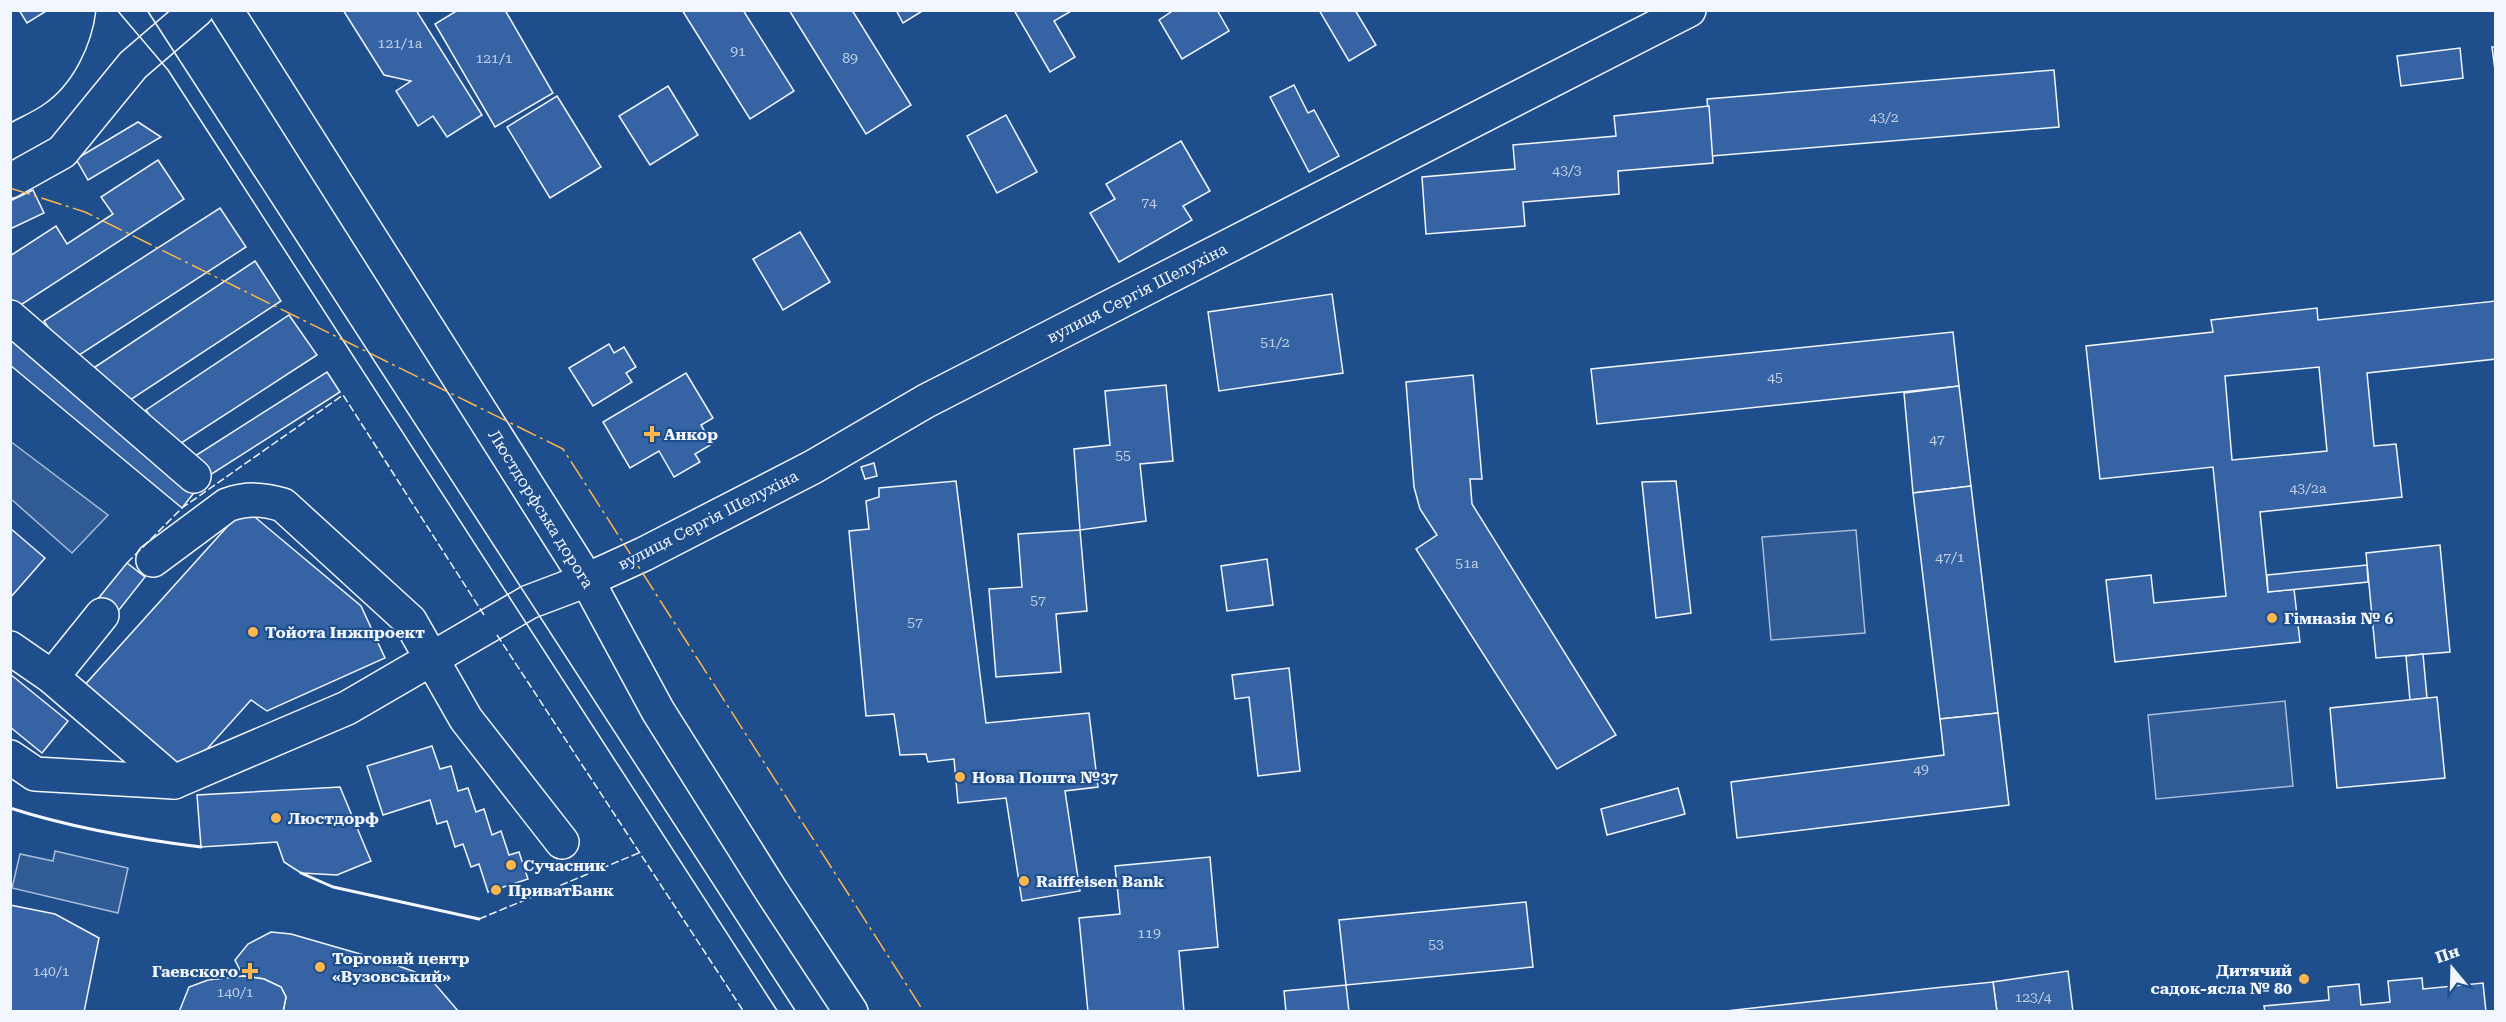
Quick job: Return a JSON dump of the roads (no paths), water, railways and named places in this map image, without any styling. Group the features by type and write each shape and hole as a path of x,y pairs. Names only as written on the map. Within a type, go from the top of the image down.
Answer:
{"street":[{"path":"10,181 62,152 133,65 197,10"},
{"name":"Люстдорфська дорога","path":"226,10 587,580 658,711 772,892 851,1011"},
{"name":"вулиця Сергія Шелухіна","path":"174,782 347,708 529,602 587,580 644,554 813,467 937,396 1689,10"},
{"path":"10,317 194,476"},
{"path":"153,560 227,505 241,500 264,499 283,505 410,621 466,719 562,842"},
{"path":"52,677 102,615"},
{"path":"10,648 52,677 174,782"},
{"path":"10,758 34,774 174,782"}],"tram line":[{"path":"10,123 43,105 63,87 85,50 96,10"},
{"path":"117,10 168,70 778,1012"},
{"path":"147,10 796,1012"}],"place":[{"name":"Анкор","path":"652,434"},
{"name":"Гімназія № 6","path":"2272,618"},
{"name":"Тойота Інжпроект","path":"253,632"},
{"name":"Нова Пошта №37","path":"960,777"},
{"name":"Люстдорф","path":"276,818"},
{"name":"Сучасник","path":"511,865"},
{"name":"Raiffeisen Bank","path":"1024,881"},
{"name":"ПриватБанк","path":"496,890"},
{"name":"Торговий центр «Вузовський»","path":"320,967"},
{"name":"Гаевского","path":"250,971"},
{"name":"Дитячий садок-ясла № 80","path":"2304,979"}]}
